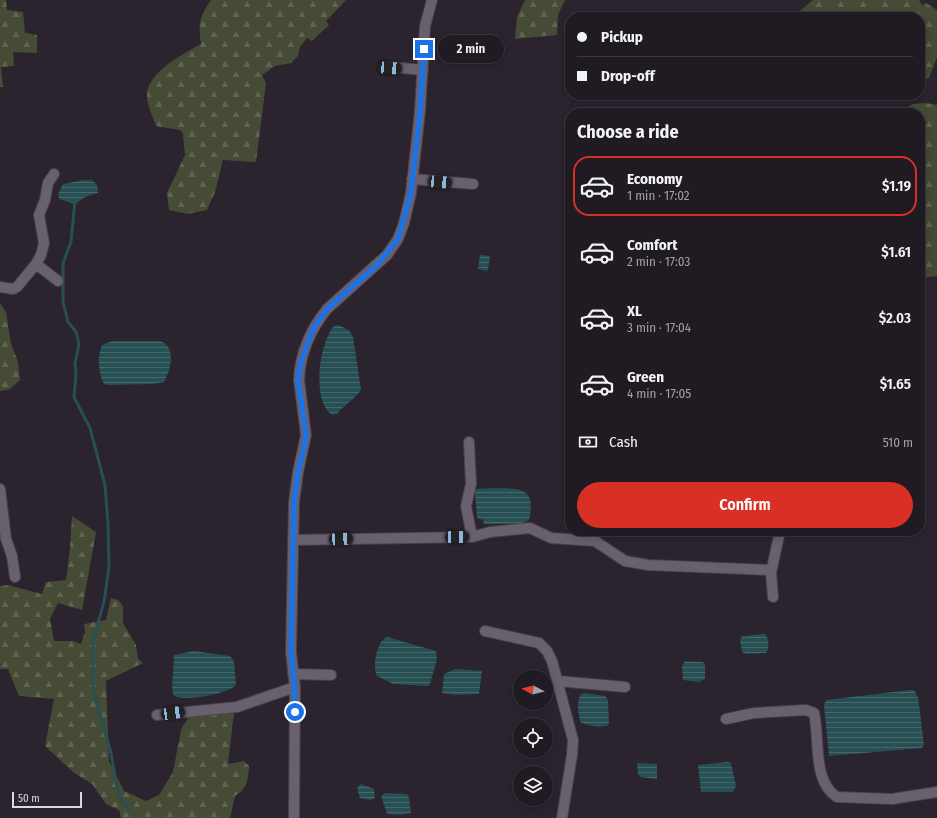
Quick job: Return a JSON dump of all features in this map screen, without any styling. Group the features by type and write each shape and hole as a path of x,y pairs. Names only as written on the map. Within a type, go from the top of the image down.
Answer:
{"street":[{"path":"294,818 295,687 291,652 293,540 295,488 306,435 298,380 301,362 313,329 327,309 382,260 398,239 408,209 423,70 425,26 432,0"},
{"path":"390,68 423,70"},
{"path":"0,287 13,289 18,288 41,255 44,243 39,215 45,200 48,182 54,174"},
{"path":"412,179 473,184"},
{"path":"36,264 58,281"},
{"path":"470,442 471,484 466,506 472,537"},
{"path":"0,489 6,539 12,556 14,577"},
{"path":"293,540 472,537 490,532 530,528 551,538 595,541 625,561 648,564 771,570"},
{"path":"773,597 771,570 779,536"},
{"path":"485,631 534,641 542,645 552,661 573,740 562,818"},
{"path":"293,674 331,674"},
{"path":"558,681 625,687"},
{"path":"157,715 237,707 295,687"},
{"path":"726,719 754,713 806,710 814,713 821,772 827,788 837,797 892,799 937,792"}],"green space":[{"path":"0,0 6,0 7,10 23,12 25,33 37,35 37,53 13,52 14,66 1,67 3,87 0,87"},
{"path":"211,0 346,0 326,21 329,25 312,41 307,38 300,47 298,56 291,63 275,66 262,75 266,83 256,162 223,160 215,192 207,210 188,214 169,210 167,193 185,155 183,134 180,130 156,126 149,108 147,96 148,88 152,80 159,72 185,53 201,44 200,21"},
{"path":"525,0 565,0 558,15 557,35 515,39 517,17"},
{"path":"813,0 919,0 922,5 926,3 937,10 937,57 929,78 925,80 925,12 799,12"},
{"path":"926,103 937,105 937,276 925,277 925,108 907,108 913,104"},
{"path":"0,303 6,312 11,344 18,362 20,380 10,389 0,391"},
{"path":"72,516 96,532 82,610 58,603 50,619 54,641 73,641 81,644 85,632 84,624 106,620 111,598 118,600 123,606 123,623 136,645 138,659 143,663 106,681 109,761 124,791 146,801 159,795 173,772 181,730 190,715 234,712 228,764 244,761 249,766 249,770 244,787 235,796 230,818 121,818 119,810 106,804 92,784 73,772 45,746 54,699 19,696 8,669 0,669 0,586 8,585 42,594 46,582 66,580"}],"shaded area":[{"path":"83,180 92,180 97,185 98,193 85,197 75,204 59,199 58,194 63,184"},
{"path":"480,255 490,256 488,270 486,271 478,269"},
{"path":"338,325 349,330 353,337 361,389 355,397 334,415 328,411 323,402 319,380 325,343 334,326"},
{"path":"112,341 160,341 165,344 171,353 171,359 169,371 164,382 152,384 104,384 99,370 99,355 102,345"},
{"path":"477,489 517,489 528,495 531,509 529,520 520,524 484,524 483,520 477,518 475,491"},
{"path":"765,634 768,644 766,653 747,654 742,652 740,641 742,636"},
{"path":"387,637 436,651 437,659 430,684 428,686 393,684 377,676 375,667 376,654 383,639"},
{"path":"194,651 230,656 234,661 236,685 224,692 206,696 187,698 174,696 172,689 174,655"},
{"path":"685,661 703,662 705,665 705,679 699,682 683,680 682,666"},
{"path":"455,669 482,671 479,694 455,695 442,693 444,674"},
{"path":"914,690 918,697 924,745 922,748 829,756 824,705 826,700"},
{"path":"585,693 605,696 608,700 609,724 607,726 597,727 581,723 578,712 578,700 581,694"},
{"path":"637,763 657,764 657,779 640,777 638,774"},
{"path":"731,763 736,786 733,792 701,792 698,765"},
{"path":"361,784 374,789 375,798 371,800 360,798 357,788"},
{"path":"385,793 407,794 411,813 400,815 387,814 381,796"}],"waterway":[{"path":"75,200 71,242 63,263 63,302 68,322 76,332 79,344 75,364 76,373 74,397 90,428 105,485 108,524 109,567 104,602 93,641 93,689 111,753 118,793 130,812"}],"route":[{"path":"295,712 295,687 291,652 294,502 295,488 306,435 306,424 298,380 299,371 307,344 313,329 320,318 327,309 387,255 398,239 408,209 411,193 420,112 424,49"}]}
